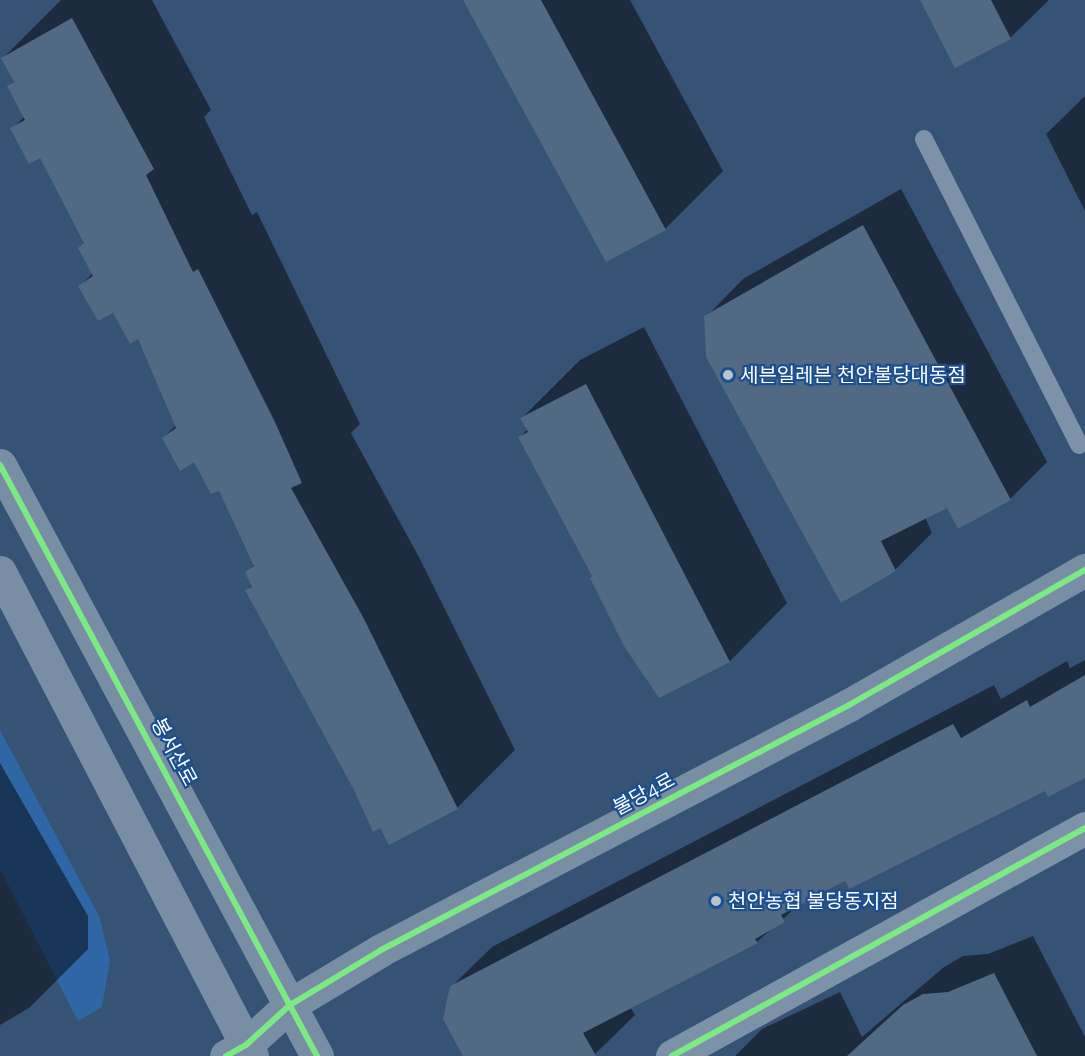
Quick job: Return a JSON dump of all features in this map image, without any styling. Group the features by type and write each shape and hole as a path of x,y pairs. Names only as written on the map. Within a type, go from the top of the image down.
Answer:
{"street":[{"name":"봉서산로","path":"0,465 317,1056"},
{"name":"불당4로","path":"241,1052 290,1005 381,950 849,705 1085,570"},
{"path":"0,572 241,1052"},
{"path":"672,1056 1085,828"}],"lane":[{"path":"924,139 1079,446"}],"shaded area":[{"path":"0,730 100,918 110,961 102,1007 78,1021 0,869"}],"building":[{"path":"463,0 541,0 666,230 606,262"},
{"path":"920,0 991,0 1011,39 955,68"},
{"path":"72,18 154,169 146,175 193,272 198,269 274,420 302,483 291,488 363,617 458,809 389,845 380,828 373,832 354,790 245,590 252,587 245,572 254,566 219,491 211,494 194,462 180,471 162,438 176,428 138,339 130,344 113,313 98,321 78,286 93,276 78,248 84,243 40,158 29,164 10,128 25,120 7,86 14,82 1,58"},
{"path":"863,225 1011,500 958,529 947,508 881,541 896,571 841,603 706,357 704,316"},
{"path":"586,384 730,662 659,698 624,646 590,578 592,576 518,437 528,432 520,418"},
{"path":"1085,675 1085,778 1048,797 1045,791 849,889 845,881 781,915 785,922 755,939 758,943 583,1033 596,1056 463,1056 443,1019 450,986 953,724 961,738 1027,700 1030,707"},
{"path":"994,973 1037,1056 847,1056 903,1005 923,994 948,992"}],"cycle path":[{"path":"0,465 317,1056"},
{"path":"226,1056 246,1045 290,1005 381,950 849,705 1085,570"},
{"path":"672,1056 1085,828"}],"place":[{"name":"세븐일레븐 천안불당대동점","path":"728,375"},
{"name":"천안농협 불당동지점","path":"716,901"}]}
